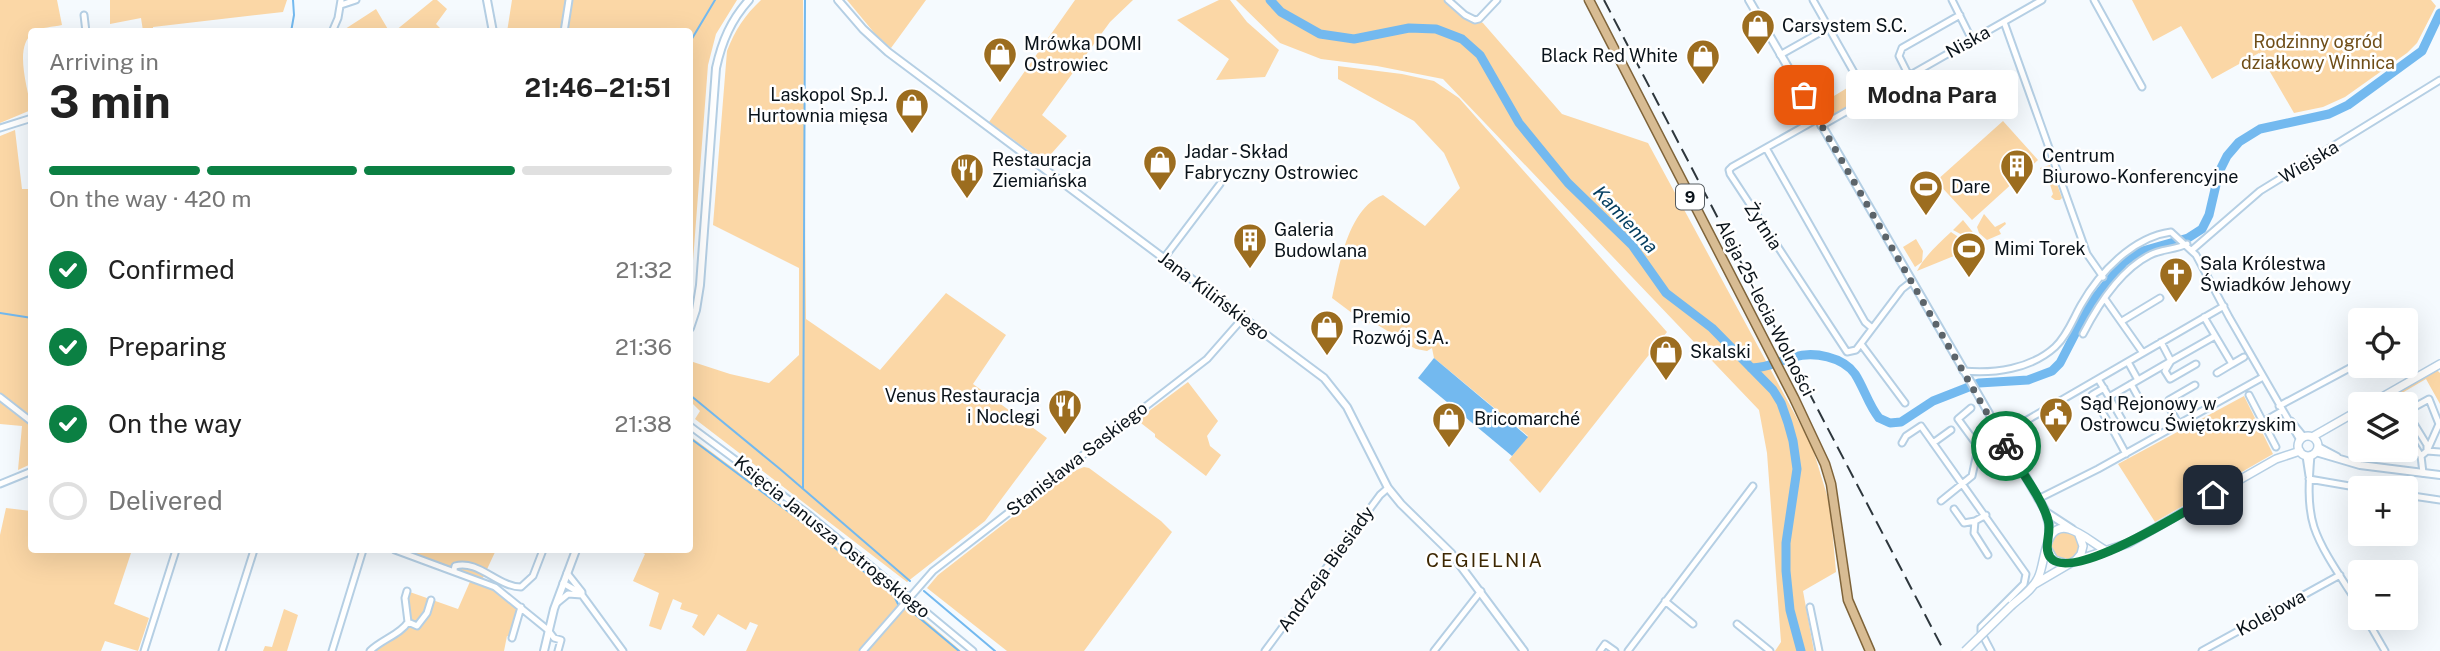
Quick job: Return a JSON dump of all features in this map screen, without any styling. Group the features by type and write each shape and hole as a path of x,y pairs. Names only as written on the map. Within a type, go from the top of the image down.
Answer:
{"main road":[{"name":"Aleja 25-lecia Wolności","path":"1589,0 1812,433 1831,484 1848,600 1869,648 1876,651"},
{"path":"2390,392 2440,364"},
{"path":"2032,586 2072,563 2129,543 2276,459 2308,446 2348,417"},
{"path":"1965,651 2032,586 2040,574 2049,537 2060,529 2075,531 2108,551"},
{"path":"2072,563 2081,554 2083,546 2075,531"},
{"path":"2047,546 2054,560 2072,563"}],"street":[{"path":"333,28 341,2 356,0"},
{"path":"486,0 492,28"},
{"path":"565,28 569,0"},
{"path":"693,319 700,285 716,68 720,48 730,25 749,0"},
{"name":"Jana Kilińskiego","path":"838,0 888,52 1334,388 1347,407 1388,488 1451,553 1524,651"},
{"path":"1448,0 1475,20 1497,0"},
{"path":"1749,0 2045,510 2049,537"},
{"path":"1813,0 1869,99"},
{"path":"1952,0 1972,40"},
{"name":"Niska","path":"1821,126 2042,0"},
{"path":"2094,0 2141,87"},
{"path":"84,15 86,28"},
{"path":"1909,76 1899,56 1902,48 1960,15"},
{"path":"2004,22 2087,254 2103,277"},
{"path":"1780,55 1828,28"},
{"name":"Wiejska","path":"2192,250 2260,191 2440,80"},
{"path":"0,128 28,119"},
{"name":"Żytnia","path":"1817,119 1729,170 1845,349 1853,352 1861,344"},
{"path":"1766,148 1865,322 1872,328"},
{"path":"1045,169 1051,163"},
{"path":"1164,258 1220,184"},
{"path":"1965,375 2007,370 2049,351 2060,342 2086,297 2122,255 2137,243 2168,232 2173,233 2192,250 2283,411 2308,446 2360,465 2440,475"},
{"path":"2082,334 2105,299 2132,267 2148,256 2186,244"},
{"path":"1905,403 1861,344 1902,289 1911,282"},
{"path":"2105,299 2143,353"},
{"path":"2122,321 2160,299"},
{"path":"1941,501 1964,484 1975,471 1980,449 2224,306"},
{"path":"2204,317 2232,364"},
{"name":"Stanisława Saskiego","path":"863,651 923,583 957,552 1206,359 1243,318"},
{"path":"2109,397 2215,336"},
{"path":"2161,342 2171,361"},
{"path":"2217,373 2244,358"},
{"path":"2171,361 2165,371 2170,379 2196,364"},
{"path":"2128,362 2138,380"},
{"path":"2263,422 2348,370"},
{"path":"2038,499 2126,454 2263,377"},
{"path":"2098,379 2125,425 2115,432"},
{"path":"2131,384 2142,404"},
{"path":"2179,425 2168,405 2169,400 2195,385"},
{"path":"2104,388 2092,396 2126,454"},
{"path":"2249,395 2276,447"},
{"path":"0,397 28,419"},
{"path":"2418,405 2429,399 2439,424 2427,451 2421,456"},
{"path":"1971,408 1958,419 1980,449"},
{"path":"1902,443 1906,436 1921,426 2027,577 2023,586 1981,627 1991,651"},
{"name":"Księcia Janusza Ostrogskiego","path":"693,428 808,514 973,651"},
{"path":"1933,443 1951,430"},
{"path":"2418,431 2427,445 2427,451"},
{"path":"2308,446 2314,528 2348,588"},
{"path":"2418,451 2423,473"},
{"path":"2427,451 2440,452"},
{"path":"0,484 28,473"},
{"path":"2309,478 2348,486"},
{"path":"1628,651 1753,486"},
{"name":"Andrzeja Biesiady","path":"1265,651 1380,495 1388,488"},
{"path":"2418,497 2440,500"},
{"path":"1954,509 1964,523 1975,522 1986,515"},
{"path":"2045,510 2075,531"},
{"path":"1975,522 1974,533 1987,555"},
{"path":"144,651 175,553"},
{"path":"222,651 253,553"},
{"path":"332,651 362,553"},
{"path":"404,553 495,587 548,630 554,638 561,640 558,651"},
{"path":"454,570 455,566 462,565 483,572 507,585 521,587 533,576 542,553"},
{"path":"544,651 548,630 575,553"},
{"path":"566,573 623,651"},
{"name":"Kolejowa","path":"2202,651 2340,575"},
{"path":"564,583 582,595"},
{"path":"370,651 405,627 408,622 405,598 407,591"},
{"path":"1434,651 1481,591"},
{"path":"556,605 568,594 582,595"},
{"path":"408,622 417,626 427,613 431,600"},
{"path":"1665,601 1693,624"},
{"path":"512,638 521,607"},
{"path":"1810,607 1819,651"},
{"path":"1737,624 1770,651"},
{"path":"2373,630 2385,651"},
{"path":"1600,651 1605,643 1615,651"}],"green space":[{"path":"0,0 57,0 62,25 28,28 23,68 28,111 0,123"},
{"path":"110,0 287,0 283,12 153,28 143,28 141,18 110,24"},
{"path":"433,0 437,0 447,9 436,24 440,28 399,28"},
{"path":"512,0 737,0 716,34 708,65 693,261 693,28 508,28"},
{"path":"761,0 803,0 806,319 880,370 946,293 1006,335 973,384 1047,438 985,521 907,582 695,419 700,411 693,404 693,362 769,383 799,355 799,268 713,225 727,51 733,36"},
{"path":"847,0 926,0 891,48 876,35"},
{"path":"1075,0 1133,0 1110,22 1042,115 1067,136 1044,162 989,122"},
{"path":"1219,0 1230,0 1247,22 1279,50 1265,77 1216,80 1229,59 1177,20"},
{"path":"1236,0 1448,0 1483,23 1562,114 1648,143 1812,446 1830,505 1836,572 1803,591 1814,651 1775,651 1781,642 1767,453 1759,410 1443,79 1377,66 1321,59 1280,43"},
{"name":"Rodzinny ogród działkowy Winnica","path":"2132,0 2431,0 2436,6 2417,43 2407,53 2345,97 2323,107 2294,113 2259,53 2212,79 2181,26 2153,41"},
{"path":"376,9 387,28 347,28"},
{"path":"1338,66 1434,81 1459,98 1667,332 1540,493 1509,460 1528,436 1434,358 1432,348 1427,351 1416,349 1391,336 1391,333 1371,321 1368,325 1332,298 1347,239 1361,212 1371,202 1383,195 1425,226 1460,188 1444,153 1414,121 1338,79"},
{"path":"1857,82 1863,93 1862,98 1828,119 1819,105"},
{"path":"2003,121 2038,160 1972,220 1936,181"},
{"path":"15,130 22,189 28,189 28,465 18,470 22,426 0,424 0,136"},
{"path":"2050,165 2062,198 2060,200 2051,197 2053,194 2048,178 2040,168"},
{"path":"1984,214 1995,227 2005,222 1999,230 2001,234 1987,240 1979,233 1977,227"},
{"path":"1963,220 1980,241 1979,244 1953,230"},
{"path":"1951,232 1972,246 1971,249 1917,271 1927,256"},
{"path":"1916,239 1923,251 1922,262 1915,267 1903,247"},
{"path":"2437,370 2440,373 2440,404 2426,379 2399,392"},
{"path":"1188,382 1218,421 1207,436 1210,446 1221,455 1206,476 1137,420"},
{"path":"2244,396 2273,454 2155,522 2118,464"},
{"path":"693,438 815,529 898,597 897,608 859,651 746,651 758,625 750,622 746,630 718,614 704,636 692,627 698,615 680,609 682,603 673,599 661,630 649,626 659,593 633,581 645,554 643,553 693,553"},
{"path":"1084,467 1161,521 1172,532 1084,651 1007,651 927,588 938,575 1069,473"},
{"path":"6,508 28,511 28,553 131,553 114,604 149,618 138,651 105,641 101,651 0,651 0,535"},
{"path":"2065,532 2075,536 2079,546 2075,556 2065,560 2055,556 2051,546 2055,536"},
{"path":"404,553 495,553 482,580 521,607 512,638 507,636 504,651 370,651 408,622 407,591 458,609 472,577"},
{"path":"284,609 298,615 287,651 263,651 265,646 272,647"},
{"path":"912,609 961,651 866,651 901,610"}],"water":[{"path":"1434,358 1528,437 1512,456 1418,378"}],"waterway":[{"path":"292,28 293,0"},
{"path":"693,37 715,0"},
{"path":"803,488 805,0"},
{"name":"Kamienna","path":"1270,0 1281,12 1320,34 1354,39 1409,28 1436,29 1462,39 1480,55 1519,123 1568,183 1632,245 1666,293 1712,328 1773,390 1788,423 1797,469 1786,543 1786,571 1790,610 1801,651"},
{"path":"1751,368 1768,366 1802,355 1819,355 1836,360 1850,368 1875,413 1890,423 1901,422 1933,401 1979,383 2028,380 2052,371 2060,363 2091,303 2124,262 2139,252 2188,238 2202,229 2209,215 2219,172 2227,156 2239,142 2260,129 2329,114 2348,105 2422,51 2440,13"},
{"path":"0,313 28,317"},
{"path":"693,397 910,581"},
{"path":"693,440 813,530 894,596 898,604"},
{"path":"924,591 995,651"},
{"path":"911,611 959,651"}],"railway":[{"path":"1604,0 1944,651"}],"way so far":[{"path":"1804,95 2006,446"}],"place":[{"name":"Carsystem S.C.","path":"1758,56"},
{"name":"Mrówka DOMI Ostrowiec","path":"1000,84"},
{"name":"Black Red White","path":"1703,86"},
{"name":"Modna Para","path":"1804,95"},
{"name":"Laskopol Sp.J. Hurtownia mięsa","path":"912,135"},
{"name":"Jadar - Skład Fabryczny Ostrowiec","path":"1160,192"},
{"name":"Centrum Biurowo-Konferencyjne","path":"2017,196"},
{"name":"Restauracja Ziemiańska","path":"967,200"},
{"name":"Dare","path":"1926,217"},
{"name":"Galeria Budowlana","path":"1250,270"},
{"name":"Mimi Torek","path":"1969,279"},
{"name":"Sala Królestwa Świadków Jehowy","path":"2176,304"},
{"name":"Premio Rozwój S.A.","path":"1327,357"},
{"name":"Skalski","path":"1666,382"},
{"name":"Venus Restauracja i Noclegi","path":"1065,436"},
{"name":"Sąd Rejonowy w Ostrowcu Świętokrzyskim","path":"2056,444"},
{"name":"Bricomarché","path":"1449,449"}],"district":[{"name":"CEGIELNIA","path":"1485,560"}],"route":[{"path":"2006,446 2045,510 2050,531 2047,549 2050,556 2059,563 2069,564 2122,546 2213,495"}]}
